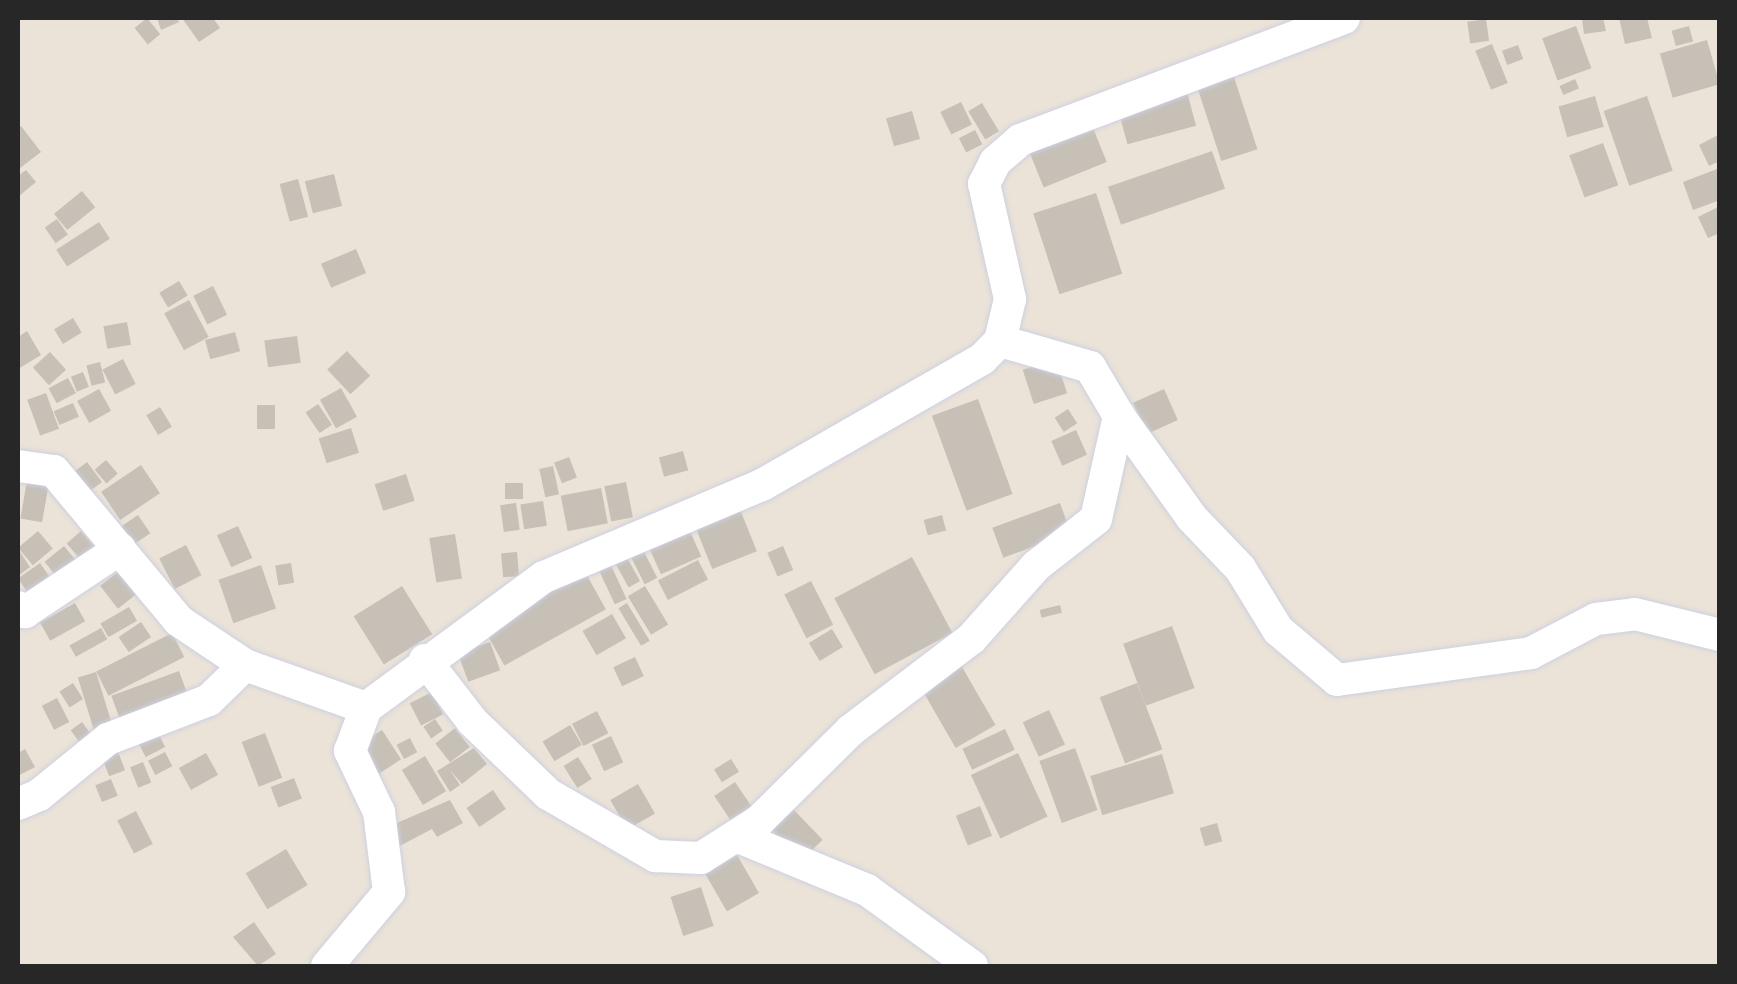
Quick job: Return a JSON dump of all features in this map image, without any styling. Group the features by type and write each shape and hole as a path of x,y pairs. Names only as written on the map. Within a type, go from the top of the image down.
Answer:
{"street":[{"path":"327,966 357,938 388,892 379,812 350,751 366,708 425,660 544,576 762,485 952,382 1000,341 1010,300 984,184 995,162 1048,126 1344,18"},
{"path":"1000,341 1090,367 1119,416 1192,518 1240,568 1278,630 1337,680 1531,653 1596,619 1635,614 1720,636"},
{"path":"425,660 473,722 548,794 608,835 655,856 701,858 736,836 928,665 971,639 1036,566 1096,519 1119,416"},
{"path":"18,466 54,471 179,621 246,666 366,708"},
{"path":"18,607 26,612 120,549"},
{"path":"18,804 39,795 108,739 209,700 246,666"},
{"path":"736,836 867,890 972,966"}],"building":[{"path":"147,18 160,34 148,44 135,28"},
{"path":"157,18 177,18 179,22 161,30"},
{"path":"182,18 213,18 220,28 199,42"},
{"path":"1582,18 1603,18 1606,31 1584,34"},
{"path":"1619,18 1647,18 1652,38 1625,44"},
{"path":"1486,19 1489,41 1470,43 1467,22"},
{"path":"1576,26 1591,68 1558,81 1542,38"},
{"path":"1689,26 1693,41 1676,46 1672,31"},
{"path":"1707,40 1720,84 1673,98 1660,54"},
{"path":"1492,44 1508,83 1491,90 1475,51"},
{"path":"1518,45 1523,59 1507,65 1502,51"},
{"path":"1233,74 1257,149 1221,161 1197,86"},
{"path":"1575,79 1579,88 1564,95 1559,86"},
{"path":"1187,92 1196,126 1127,144 1118,110"},
{"path":"1595,96 1604,127 1567,137 1558,106"},
{"path":"1647,96 1673,171 1629,186 1604,111"},
{"path":"961,102 972,124 951,135 940,112"},
{"path":"982,103 999,131 985,140 968,111"},
{"path":"912,111 920,139 894,146 886,118"},
{"path":"1091,123 1107,162 1044,187 1028,148"},
{"path":"21,126 41,152 20,168 18,129"},
{"path":"975,130 982,144 966,152 959,138"},
{"path":"1720,134 1720,161 1709,166 1699,145"},
{"path":"1603,143 1618,185 1585,198 1569,155"},
{"path":"1212,151 1225,189 1121,225 1108,187"},
{"path":"1717,169 1720,200 1693,210 1683,182"},
{"path":"26,170 36,182 18,197 18,176"},
{"path":"334,174 342,206 313,213 305,181"},
{"path":"298,179 308,217 290,222 280,184"},
{"path":"82,191 95,207 67,230 54,214"},
{"path":"1096,193 1122,274 1059,294 1033,213"},
{"path":"1720,206 1720,233 1708,238 1698,217"},
{"path":"57,219 68,235 56,243 45,228"},
{"path":"99,222 110,239 67,267 56,250"},
{"path":"356,249 366,273 331,288 321,264"},
{"path":"179,281 188,296 168,307 159,293"},
{"path":"213,286 227,315 207,324 193,296"},
{"path":"189,300 209,337 184,350 164,313"},
{"path":"73,318 82,333 63,344 54,329"},
{"path":"127,322 131,345 107,349 103,326"},
{"path":"27,331 41,355 18,369 18,337"},
{"path":"235,332 240,351 210,359 205,340"},
{"path":"297,336 301,363 268,367 264,341"},
{"path":"347,351 370,376 350,394 327,369"},
{"path":"50,352 66,370 49,385 33,367"},
{"path":"123,359 136,384 115,394 103,369"},
{"path":"1056,359 1067,393 1034,404 1023,370"},
{"path":"100,362 105,382 91,386 86,365"},
{"path":"83,372 89,387 77,392 71,377"},
{"path":"68,378 76,393 57,403 49,388"},
{"path":"341,388 357,417 336,428 320,400"},
{"path":"99,389 111,411 89,423 77,401"},
{"path":"1164,389 1178,420 1147,434 1133,403"},
{"path":"46,393 59,429 40,436 27,400"},
{"path":"978,399 1013,494 966,511 932,416"},
{"path":"73,403 79,417 60,425 54,411"},
{"path":"318,404 332,425 320,433 306,412"},
{"path":"257,405 275,405 275,429 257,429"},
{"path":"160,407 172,427 158,435 146,415"},
{"path":"1068,409 1077,423 1064,432 1055,418"},
{"path":"351,428 359,453 327,463 319,439"},
{"path":"1076,430 1087,455 1062,466 1051,441"},
{"path":"683,451 688,470 664,477 659,457"},
{"path":"569,457 577,478 562,483 554,463"},
{"path":"106,460 118,474 106,483 95,470"},
{"path":"87,462 102,482 85,495 70,475"},
{"path":"141,465 160,493 120,520 101,492"},
{"path":"553,466 559,494 545,497 539,469"},
{"path":"406,474 415,501 383,511 375,484"},
{"path":"27,481 49,485 42,522 20,518"},
{"path":"626,482 633,517 611,522 604,486"},
{"path":"505,483 523,483 523,499 505,499"},
{"path":"601,488 608,523 568,531 561,496"},
{"path":"543,501 547,526 524,529 520,505"},
{"path":"737,502 757,551 712,569 692,520"},
{"path":"516,503 520,530 504,532 500,505"},
{"path":"1060,503 1071,533 1003,558 992,528"},
{"path":"138,515 150,533 130,547 118,528"},
{"path":"942,515 946,530 928,535 924,520"},
{"path":"238,526 252,558 231,567 217,535"},
{"path":"689,529 701,556 661,574 649,547"},
{"path":"38,531 53,549 33,565 18,548"},
{"path":"81,531 96,548 82,561 67,543"},
{"path":"455,534 462,578 436,583 429,538"},
{"path":"640,544 657,578 645,584 628,550"},
{"path":"186,545 201,575 175,589 159,559"},
{"path":"64,546 77,562 58,578 45,562"},
{"path":"783,546 793,570 778,577 767,553"},
{"path":"18,549 30,567 18,576"},
{"path":"517,552 519,576 503,577 501,553"},
{"path":"625,554 640,581 629,587 614,560"},
{"path":"912,557 952,633 875,674 834,598"},
{"path":"608,559 627,599 615,604 596,564"},
{"path":"698,560 708,580 668,600 658,580"},
{"path":"40,563 52,580 30,596 18,578"},
{"path":"291,563 294,583 278,585 275,566"},
{"path":"261,565 276,608 233,623 218,580"},
{"path":"584,570 606,609 504,666 483,626"},
{"path":"119,571 137,594 118,609 100,586"},
{"path":"811,581 833,625 807,638 784,595"},
{"path":"402,586 432,634 384,665 354,616"},
{"path":"645,586 668,625 651,635 628,596"},
{"path":"75,603 85,621 50,641 40,622"},
{"path":"627,603 650,641 641,646 618,608"},
{"path":"1060,605 1062,613 1042,618 1040,610"},
{"path":"129,607 137,621 108,637 100,624"},
{"path":"612,614 626,638 597,655 583,631"},
{"path":"141,622 151,637 129,652 119,637"},
{"path":"1172,626 1195,688 1146,706 1123,644"},
{"path":"101,628 107,639 76,657 70,645"},
{"path":"832,629 843,647 820,661 809,643"},
{"path":"172,633 184,657 109,696 96,672"},
{"path":"490,642 500,670 468,682 458,654"},
{"path":"635,657 644,676 622,686 613,667"},
{"path":"958,660 995,725 956,748 918,683"},
{"path":"179,671 189,699 122,724 111,696"},
{"path":"96,672 114,730 96,736 78,678"},
{"path":"73,683 83,699 69,708 59,691"},
{"path":"1137,683 1162,749 1125,764 1100,697"},
{"path":"432,692 443,714 421,726 410,703"},
{"path":"57,698 69,722 54,730 42,706"},
{"path":"1049,710 1065,744 1039,757 1023,722"},
{"path":"597,711 608,733 583,746 572,724"},
{"path":"435,719 443,731 431,738 423,727"},
{"path":"82,722 90,733 79,742 71,730"},
{"path":"570,725 582,745 554,761 543,741"},
{"path":"455,728 470,747 450,762 435,743"},
{"path":"1005,729 1015,750 972,770 962,749"},
{"path":"382,730 401,759 374,777 355,747"},
{"path":"157,731 165,747 146,757 137,741"},
{"path":"265,733 282,778 259,787 242,742"},
{"path":"611,736 623,762 604,771 592,745"},
{"path":"410,738 417,752 404,759 397,745"},
{"path":"115,744 125,770 109,776 99,750"},
{"path":"474,748 487,764 462,784 450,770 460,785 450,792 437,771"},
{"path":"1075,748 1098,810 1062,823 1039,761"},
{"path":"25,749 35,767 18,776 18,753"},
{"path":"165,752 172,766 155,775 148,761"},
{"path":"206,753 218,775 191,790 179,768"},
{"path":"1018,753 1048,816 1000,838 971,775"},
{"path":"1162,754 1174,793 1102,815 1090,776"},
{"path":"425,756 446,791 423,805 402,770"},
{"path":"578,757 592,779 577,788 564,766"},
{"path":"731,759 739,772 722,782 714,770"},
{"path":"143,762 151,782 138,788 130,767"},
{"path":"294,778 302,799 279,807 271,787"},
{"path":"111,779 118,796 102,802 95,785"},
{"path":"735,782 751,806 730,820 714,796"},
{"path":"638,784 655,813 627,829 610,800"},
{"path":"493,790 506,809 479,827 466,808"},
{"path":"450,800 463,823 437,837 432,829 394,849 383,829"},
{"path":"790,806 823,840 801,861 768,827"},
{"path":"980,806 992,836 968,845 956,816"},
{"path":"136,811 153,844 134,854 117,821"},
{"path":"1217,823 1222,841 1205,846 1200,828"},
{"path":"286,849 308,885 267,909 246,873"},
{"path":"737,855 759,893 727,912 705,874"},
{"path":"701,887 714,926 683,936 671,897"},
{"path":"254,922 276,954 258,966 233,937"}]}
